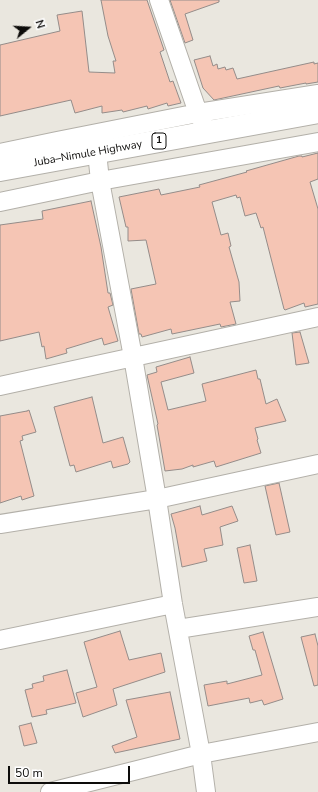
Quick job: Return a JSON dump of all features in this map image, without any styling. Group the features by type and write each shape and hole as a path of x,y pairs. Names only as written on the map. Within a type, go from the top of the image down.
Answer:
{"main road":[{"name":"Juba–Nimule Highway","path":"0,170 318,112"}],"street":[{"path":"159,0 198,113 208,133"},
{"path":"0,153 57,140 198,113 318,94"},
{"path":"0,202 100,181 318,142"},
{"path":"97,152 100,181 133,358 157,498 173,604 201,754 206,792"},
{"path":"0,386 318,317"},
{"path":"0,524 157,498 318,464"},
{"path":"0,640 173,604"},
{"path":"178,629 318,607"},
{"path":"50,792 201,754 318,732"}],"building":[{"path":"101,0 147,0 164,50 160,52 170,82 173,81 181,103 168,106 167,103 148,109 147,106 123,112 122,110 102,113 102,106 75,113 71,100 0,116 0,45 60,31 57,15 82,11 89,72 115,73 113,61 116,61 108,36"},
{"path":"170,0 219,0 219,2 185,14 193,40 185,43"},
{"path":"210,56 213,66 217,64 218,69 225,67 226,70 233,68 237,79 314,62 314,64 318,63 318,82 280,88 279,86 214,100 203,88 194,60"},
{"path":"318,153 318,179 310,182 318,209 318,304 305,307 304,303 285,310 284,309 263,227 261,228 256,213 245,216 240,197 237,198 236,195 212,202 221,235 228,233 231,246 229,247 239,282 240,301 230,302 236,324 221,327 220,324 172,334 171,329 142,337 141,334 139,334 131,289 156,284 146,240 128,241 128,227 126,227 119,197 159,189 161,195 200,187 199,185 247,172 246,171 299,156 302,157"},
{"path":"91,201 101,247 108,293 110,293 113,305 108,307 118,341 104,345 102,338 66,349 67,353 46,359 44,346 42,347 39,332 0,341 0,225 43,219 42,211"},
{"path":"300,332 309,363 296,365 292,333"},
{"path":"190,357 194,373 161,382 168,410 206,401 202,384 256,370 258,379 260,379 266,404 277,399 286,421 255,428 261,453 216,467 214,461 193,467 193,465 182,469 165,471 158,424 147,375 157,372 156,367"},
{"path":"92,397 103,443 123,437 130,462 128,464 113,468 111,461 76,472 74,465 70,466 54,407"},
{"path":"29,410 36,432 22,436 23,440 20,441 34,496 22,500 21,496 0,503 0,416"},
{"path":"279,483 290,532 276,535 265,486"},
{"path":"200,506 202,515 232,506 238,521 220,527 223,545 204,549 207,561 182,567 171,514"},
{"path":"250,545 257,581 244,583 237,548"},
{"path":"120,631 129,660 161,653 165,672 113,689 117,705 83,717 76,693 97,687 84,642"},
{"path":"263,632 283,699 264,705 262,700 250,703 249,698 208,706 204,685 227,681 227,684 262,675 255,650 253,650 249,636"},
{"path":"315,634 318,646 318,685 314,686 301,637"},
{"path":"67,670 76,703 46,710 47,714 32,717 25,690 33,688 32,684 44,681 43,676"},
{"path":"170,692 180,739 115,753 112,746 137,737 126,700"},
{"path":"31,723 37,743 24,746 19,726"}]}
